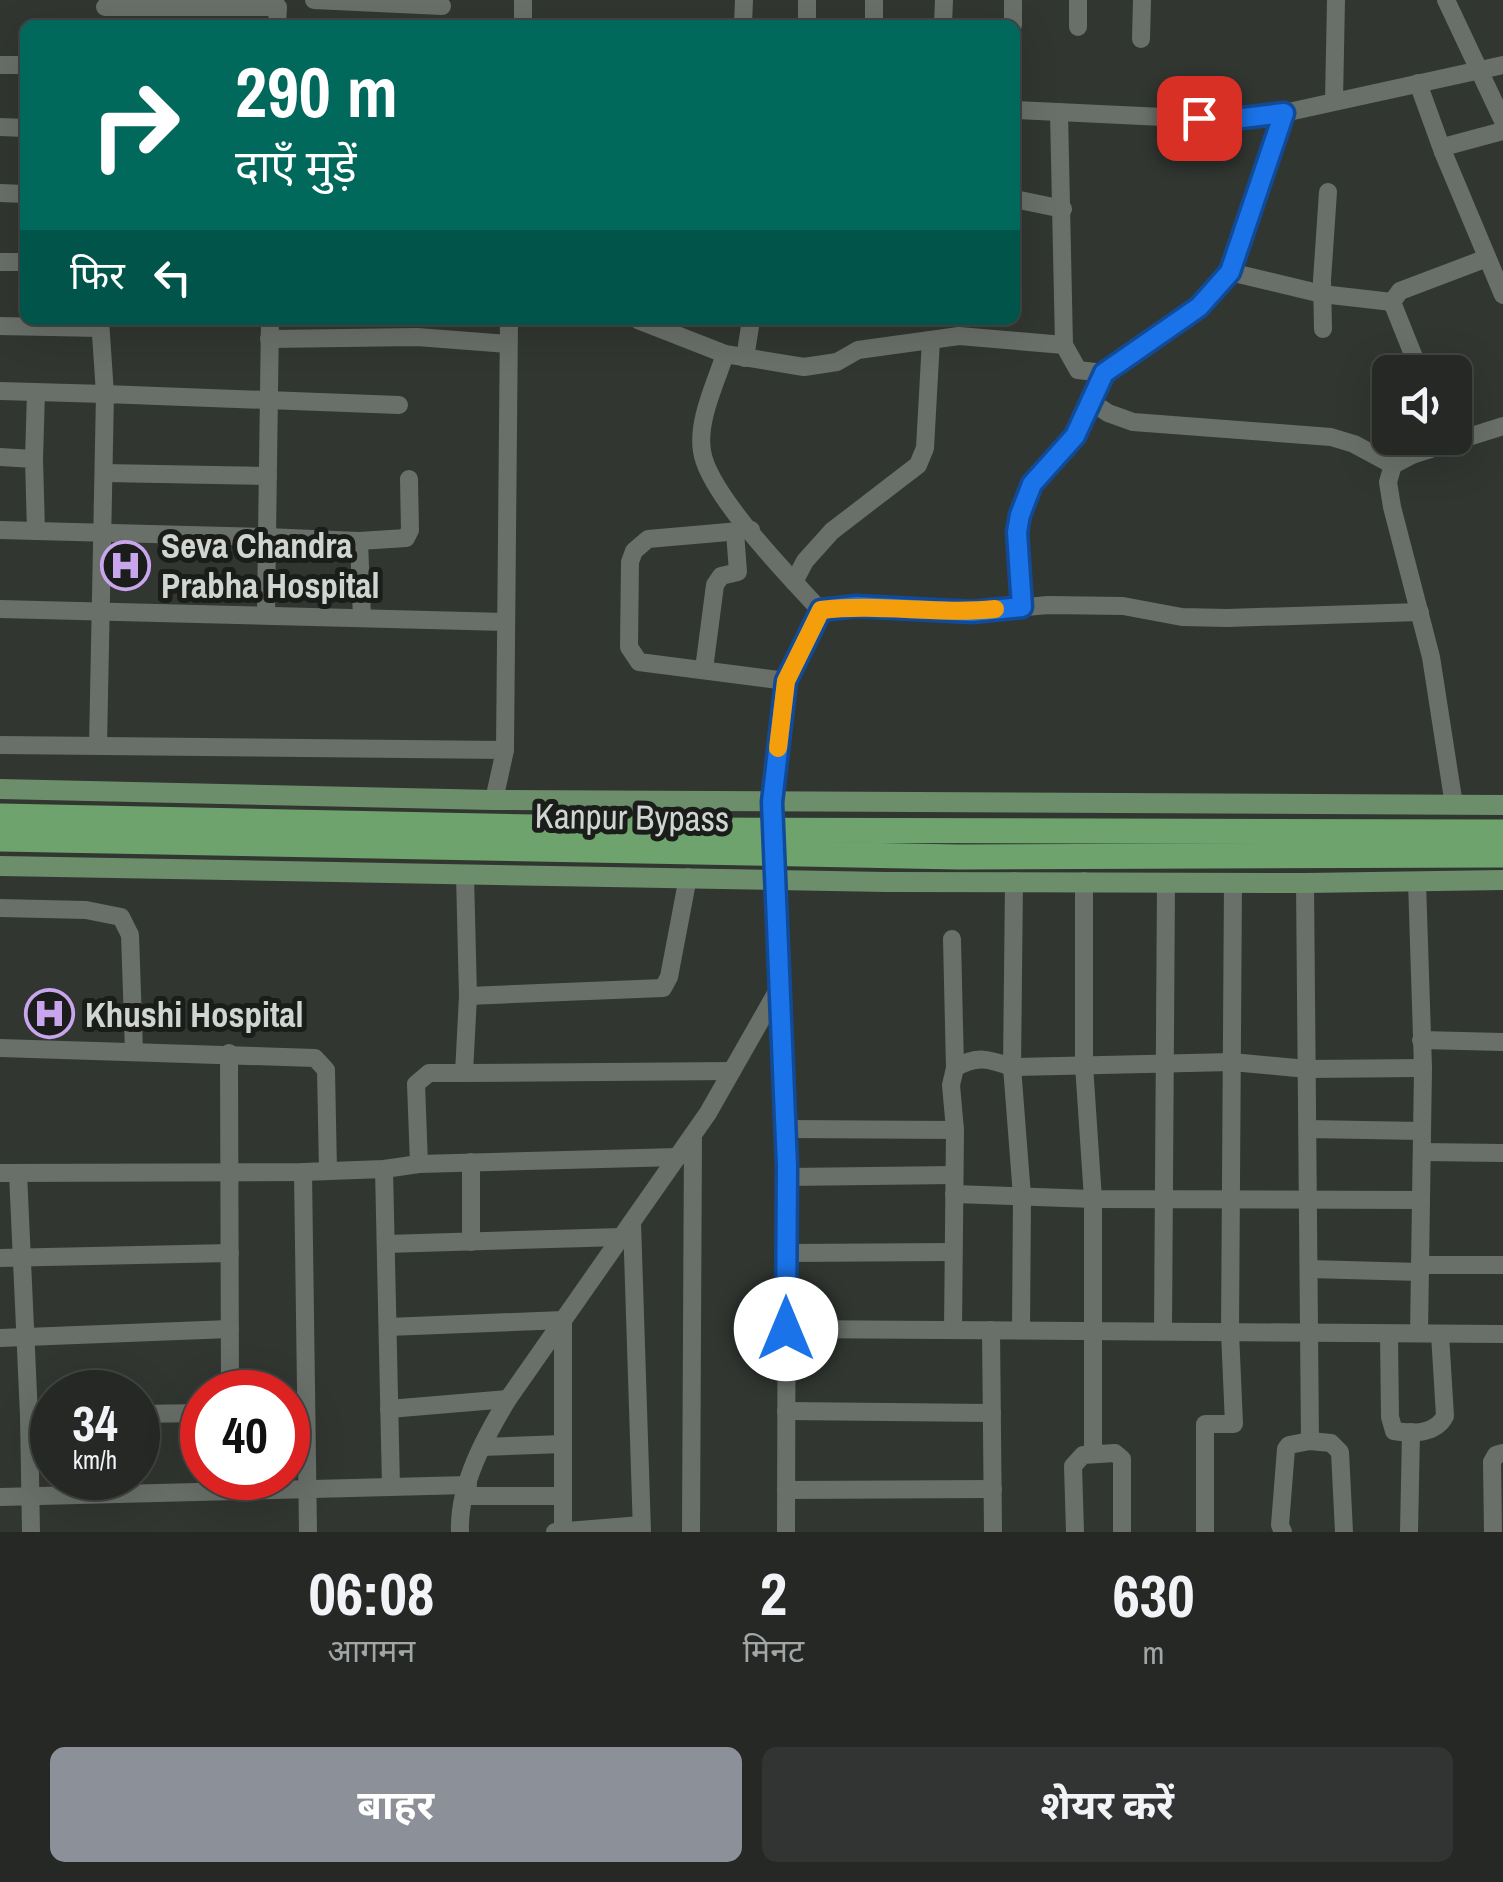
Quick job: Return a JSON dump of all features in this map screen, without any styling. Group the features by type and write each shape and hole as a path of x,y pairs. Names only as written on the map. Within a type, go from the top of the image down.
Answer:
{"highway":[{"name":"Kanpur Bypass","path":"0,816 684,830 1503,832"},
{"name":"Kanpur Bypass","path":"0,839 960,857 1503,856"}],"main road":[{"path":"0,789 494,800 1503,805"},
{"path":"0,866 774,879 1305,883 1503,880"}],"street":[{"path":"314,0 442,6"},
{"path":"1078,0 1078,27"},
{"path":"1142,0 1142,38"},
{"path":"1334,101 1336,0"},
{"path":"1446,0 1503,120"},
{"path":"105,11 278,11"},
{"path":"1020,110 1226,120 1284,113 1503,65"},
{"path":"1418,83 1503,295"},
{"path":"1060,112 1064,345 1078,370 1104,373"},
{"path":"1022,607 1016,558 1020,515 1032,484 1075,436 1104,373 1199,307 1230,272 1284,113"},
{"path":"1443,152 1447,146 1503,131"},
{"path":"1323,330 1328,192"},
{"path":"1020,200 1063,209"},
{"path":"1392,302 1400,291 1487,258"},
{"path":"1230,272 1322,294 1392,302"},
{"path":"1392,302 1413,355"},
{"path":"0,326 50,325"},
{"path":"98,746 105,394 100,325"},
{"path":"494,800 505,750 509,325"},
{"path":"651,325 726,354 804,367 820,366 858,350 938,333 1064,345"},
{"path":"746,358 750,325"},
{"path":"266,616 270,329 508,344"},
{"path":"794,582 805,561 832,531 918,464 925,448 938,333"},
{"path":"726,354 709,404 701,449 710,481 743,531 821,610"},
{"path":"0,391 400,405"},
{"path":"36,392 36,532"},
{"path":"1092,403 1133,422 1331,437 1354,444 1393,465"},
{"path":"1472,434 1503,426"},
{"path":"1415,455 1393,465 1388,482 1431,657 1454,806"},
{"path":"0,457 34,458"},
{"path":"104,473 268,476"},
{"path":"0,530 359,541 406,538 410,530 409,478"},
{"path":"743,531 648,540 634,551 630,562 629,647 639,662 786,681"},
{"path":"704,669 714,586 721,576 738,572 743,531"},
{"path":"359,541 362,618"},
{"path":"821,610 856,606 972,612 1022,607 1123,606 1182,617 1228,618 1420,612"},
{"path":"0,609 506,622"},
{"path":"786,1532 787,1178 772,802 786,681 821,610"},
{"path":"0,744 505,750"},
{"path":"464,1072 468,996 465,876"},
{"path":"468,996 663,988 669,977 688,878"},
{"path":"1014,881 1012,1066 1022,1196 1022,1330"},
{"path":"1084,881 1084,1065 1093,1200 1093,1454"},
{"path":"1417,881 1422,1040 1419,1334"},
{"path":"1162,1332 1166,882"},
{"path":"1205,1532 1205,1424 1234,1424 1230,1332 1233,882"},
{"path":"1305,883 1310,1441"},
{"path":"0,908 86,910 121,917 130,934 134,1051"},
{"path":"952,939 956,1068 951,1084 955,1130 952,1330"},
{"path":"460,1532 460,1515 482,1448 508,1398 693,1135 779,987"},
{"path":"1422,1040 1503,1042"},
{"path":"0,1048 305,1056 326,1070 328,1171"},
{"path":"230,1053 230,1370"},
{"path":"956,1068 983,1057 1012,1066 1232,1062 1307,1069 1422,1068"},
{"path":"419,1164 416,1084 429,1074 732,1071"},
{"path":"785,1129 955,1130"},
{"path":"1308,1129 1422,1130"},
{"path":"690,1532 693,1135"},
{"path":"1422,1152 1503,1153"},
{"path":"30,1416 22,1258 9,1173 303,1172 419,1164 678,1156"},
{"path":"471,1162 471,1242"},
{"path":"384,1169 391,1487"},
{"path":"297,1370 303,1172"},
{"path":"787,1178 954,1185 1022,1196 1093,1200 1421,1200"},
{"path":"386,1244 471,1242 626,1229"},
{"path":"562,1320 560,1532 641,1529 626,1229"},
{"path":"786,1253 954,1252"},
{"path":"0,1258 230,1253"},
{"path":"1309,1269 1503,1265"},
{"path":"388,1327 562,1320"},
{"path":"786,1329 1503,1334"},
{"path":"0,1338 230,1330"},
{"path":"991,1330 993,1532"},
{"path":"1389,1336 1392,1426 1394,1431 1411,1432 1439,1426 1444,1416 1440,1334"},
{"path":"389,1409 508,1398"},
{"path":"786,1411 992,1413"},
{"path":"1409,1532 1411,1432"},
{"path":"1283,1532 1280,1525 1286,1449 1310,1441 1332,1444 1340,1452 1344,1532"},
{"path":"482,1448 563,1444"},
{"path":"1075,1532 1072,1466 1082,1455 1116,1453 1122,1459 1122,1532"},
{"path":"1493,1532 1492,1462 1503,1453"},
{"path":"310,1492 391,1487 563,1496"},
{"path":"786,1490 993,1489"},
{"path":"0,1497 30,1496"},
{"path":"30,1500 31,1532"},
{"path":"306,1500 308,1532"}],"slow traffic":[{"path":"778,748 786,681 821,610 856,606 972,612 995,609"}],"place":[{"name":"Seva Chandra Prabha Hospital","path":"126,565"},
{"name":"Khushi Hospital","path":"50,1014"}],"route":[{"path":"786,1329 787,1166 772,802 786,681 821,610 856,606 972,612 1022,607 1017,532 1032,484 1075,436 1104,373 1199,307 1230,272 1284,113 1226,120 1199,118"}]}
